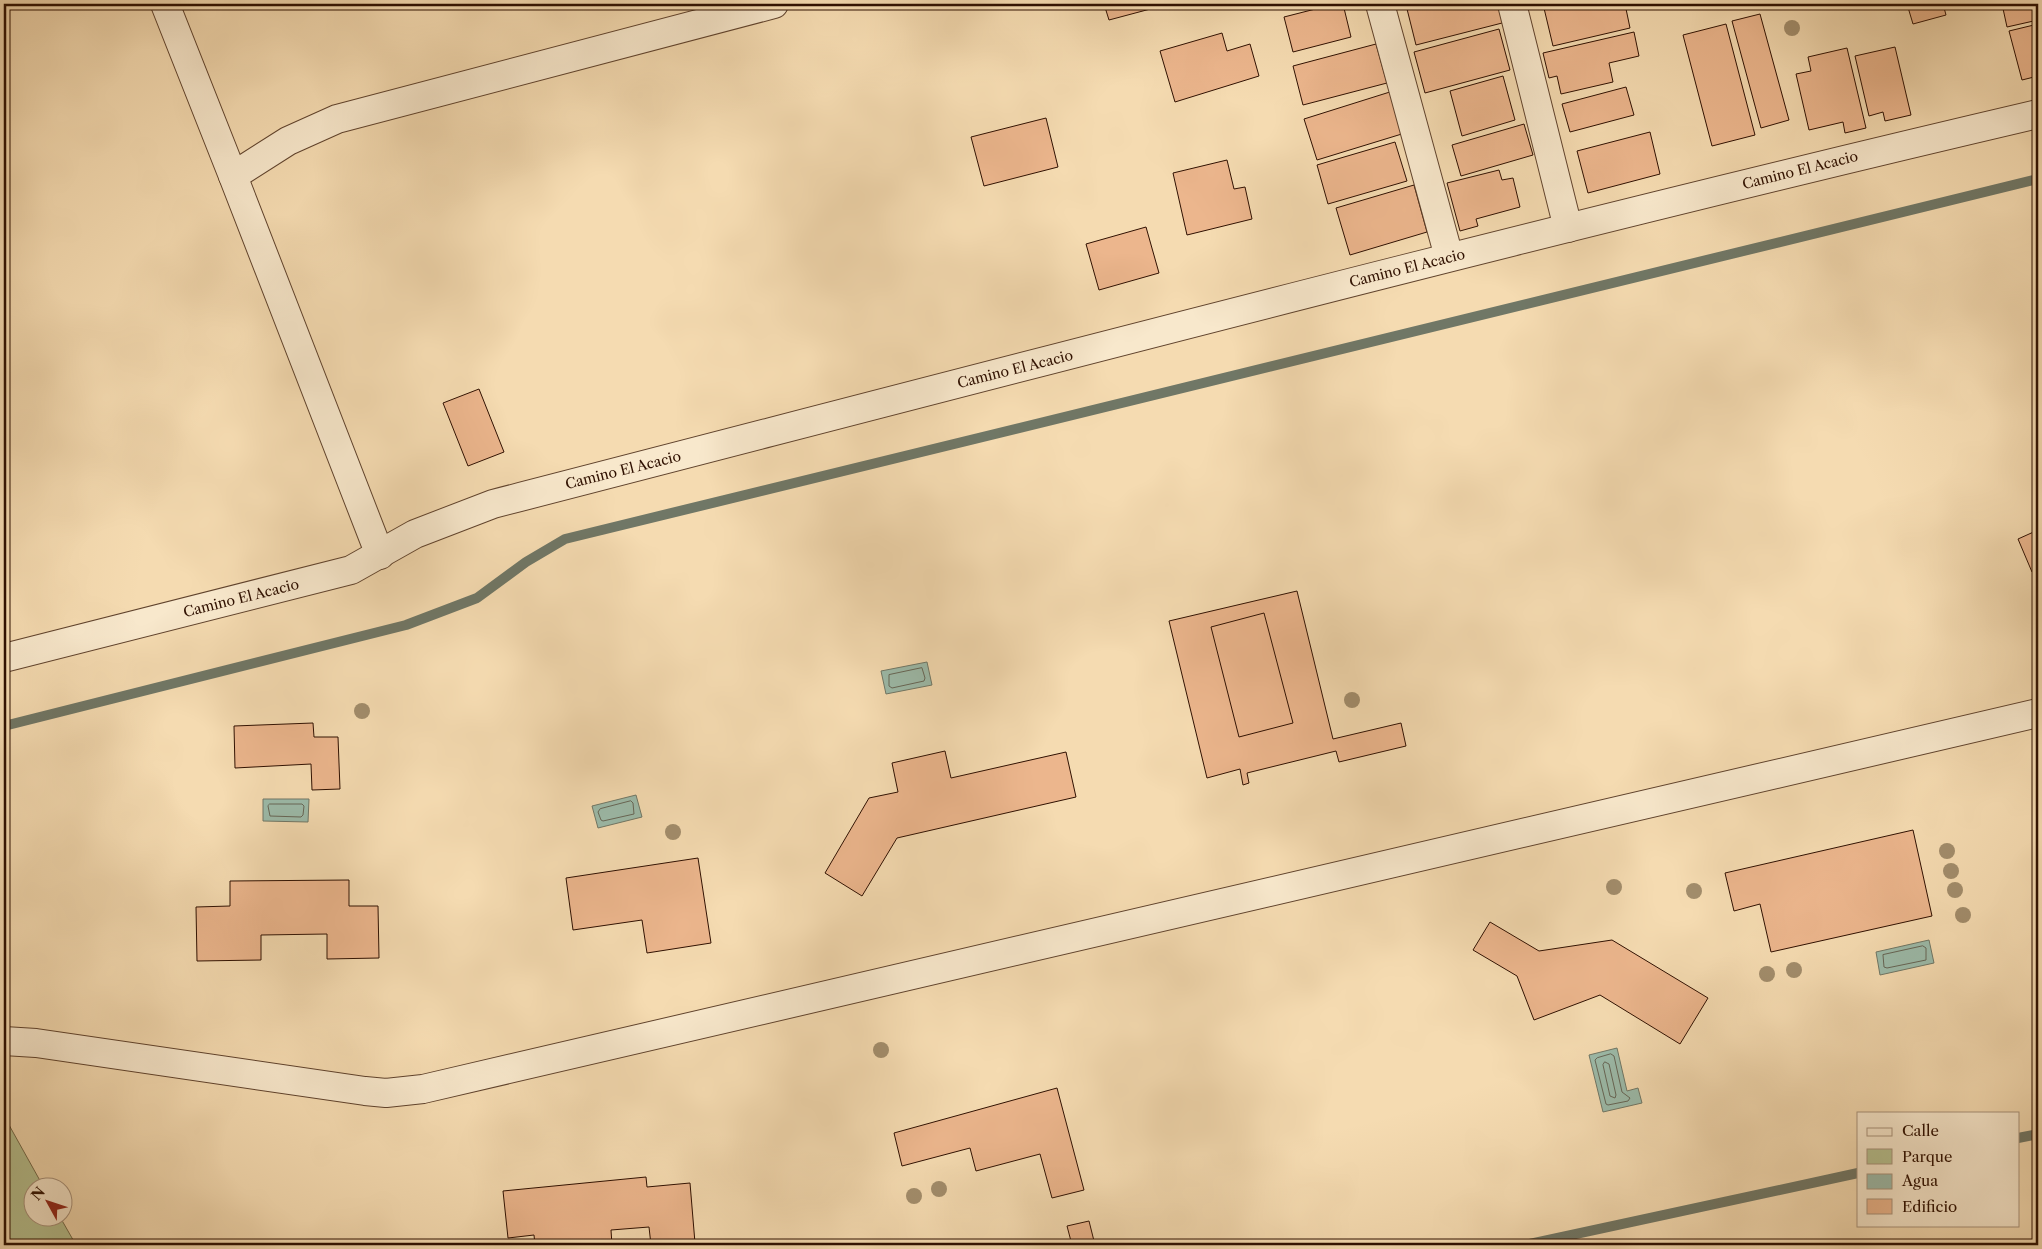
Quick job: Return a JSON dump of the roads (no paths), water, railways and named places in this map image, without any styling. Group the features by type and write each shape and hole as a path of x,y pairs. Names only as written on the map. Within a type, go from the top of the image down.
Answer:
{"street":[{"path":"164,4 234,176 380,555"},
{"path":"234,176 288,141 337,119 774,4"},
{"path":"1380,4 1449,257"},
{"path":"1512,4 1568,228"},
{"name":"Camino El Acacio","path":"4,658 351,570 415,534 493,504 1449,257 1846,158 2038,114"},
{"path":"4,1041 36,1043 365,1092 386,1093 423,1089 2038,713"}],"water":[{"path":"927,662 932,685 886,694 881,671"},
{"path":"636,795 642,817 598,828 592,806"},
{"path":"263,799 309,799 308,822 263,821"},
{"path":"1929,940 1934,963 1880,975 1876,952"},
{"path":"1617,1048 1627,1091 1638,1088 1642,1103 1603,1112 1589,1055"}],"waterway":[{"path":"4,726 406,625 477,598 526,562 565,539 2038,179"},
{"path":"2020,1138 2038,1134"},
{"path":"1525,1245 1857,1173"}]}
